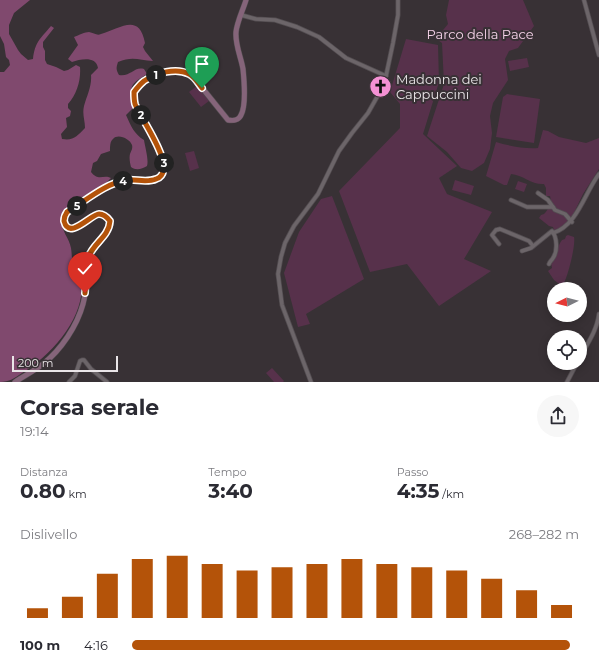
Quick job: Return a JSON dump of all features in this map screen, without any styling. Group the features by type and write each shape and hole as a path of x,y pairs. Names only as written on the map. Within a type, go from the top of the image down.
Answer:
{"street":[{"path":"15,382 45,362 62,343 70,331 79,316 83,304 88,259 93,248 105,236 110,227 110,221 106,216 99,214 75,228 70,228 64,222 64,216 67,212 115,183 126,180 154,180 159,179 163,174 164,162 135,105 134,92 139,85 145,80 164,72 183,72 190,74 195,79 228,120 232,121 238,119 242,114 244,89 236,32 246,0"},
{"path":"311,382 282,305 278,274 283,250 294,226 318,194 339,151 368,113 381,90 386,76 398,15 398,0"},
{"path":"584,0 598,42 599,54"},
{"path":"241,15 256,19 275,20 297,26 319,37 341,55 386,76"},
{"path":"522,251 533,246 550,232 559,232 572,222 599,174"},
{"path":"538,193 552,204 553,208"},
{"path":"511,200 527,207 553,208 565,214 572,222"},
{"path":"499,244 492,235 496,230 500,230 529,241 533,246"},
{"path":"549,264 554,256 555,238 553,233"},
{"path":"587,345 594,333 599,314"},
{"path":"69,382 75,376 80,361 82,360 84,360 107,382"},
{"path":"566,382 573,370"}],"green space":[{"name":"Parco della Pace","path":"449,0 523,0 534,26 518,48 509,51 505,59 508,80 493,103 490,116 492,133 490,149 484,163 472,171 461,168 447,152 427,136 444,84 442,43 438,40 439,35 448,24 446,15"},
{"path":"406,39 438,45 439,82 423,134 457,166 439,178 447,194 492,212 464,259 491,271 439,306 407,264 370,272 339,191 400,128 400,104 390,92"},
{"path":"527,58 529,67 510,71 508,61"},
{"path":"197,86 209,101 201,107 189,92"},
{"path":"507,94 540,99 534,143 496,137 503,97"},
{"path":"543,130 559,137 586,143 599,138 599,169 583,194 570,221 560,229 554,230 553,227 549,226 539,218 547,210 550,201 550,196 546,196 546,188 544,184 535,183 520,176 511,174 507,185 504,185 486,176 496,142 517,147 538,148"},
{"path":"194,151 199,168 190,171 185,153"},
{"path":"455,180 474,186 471,195 452,190"},
{"path":"518,181 527,184 524,192 515,189"},
{"path":"332,196 364,279 306,314 310,324 298,327 284,273 299,232 321,199"},
{"path":"568,235 574,237 574,247 569,270 564,282 557,282 548,271 552,268 551,263 560,243"},
{"path":"272,368 284,381 283,382 274,382 266,373"}],"shaded area":[{"path":"0,0 30,0 14,13 9,25 9,34 18,50 28,60 33,59 37,45 51,26 54,28 43,42 45,60 47,64 64,71 76,65 80,67 78,87 68,104 68,108 71,111 70,116 66,118 67,127 61,134 62,139 72,139 85,128 83,112 84,106 90,87 91,75 98,68 97,64 88,59 72,62 68,59 78,45 74,37 87,32 100,35 122,26 133,25 138,28 142,34 145,43 143,47 153,61 127,59 118,62 117,67 119,75 127,74 141,68 144,69 147,74 133,84 131,91 133,108 126,115 135,132 144,140 147,166 139,169 131,167 130,154 132,145 129,141 121,137 115,137 110,144 110,151 101,154 97,161 93,163 91,172 96,177 111,178 68,207 62,216 61,221 70,244 72,259 81,280 81,294 73,321 55,346 33,366 14,378 0,382 0,72 4,72 10,65 0,36"}],"place":[{"name":"Madonna dei Cappuccini","path":"380,86"}],"route":[{"path":"85,293 88,259 93,248 108,232 110,221 106,216 99,214 92,217 80,226 70,228 64,222 64,216 67,212 115,183 126,180 154,180 159,179 163,174 164,162 135,105 134,92 145,80 164,72 174,71 190,74 202,88"}]}
